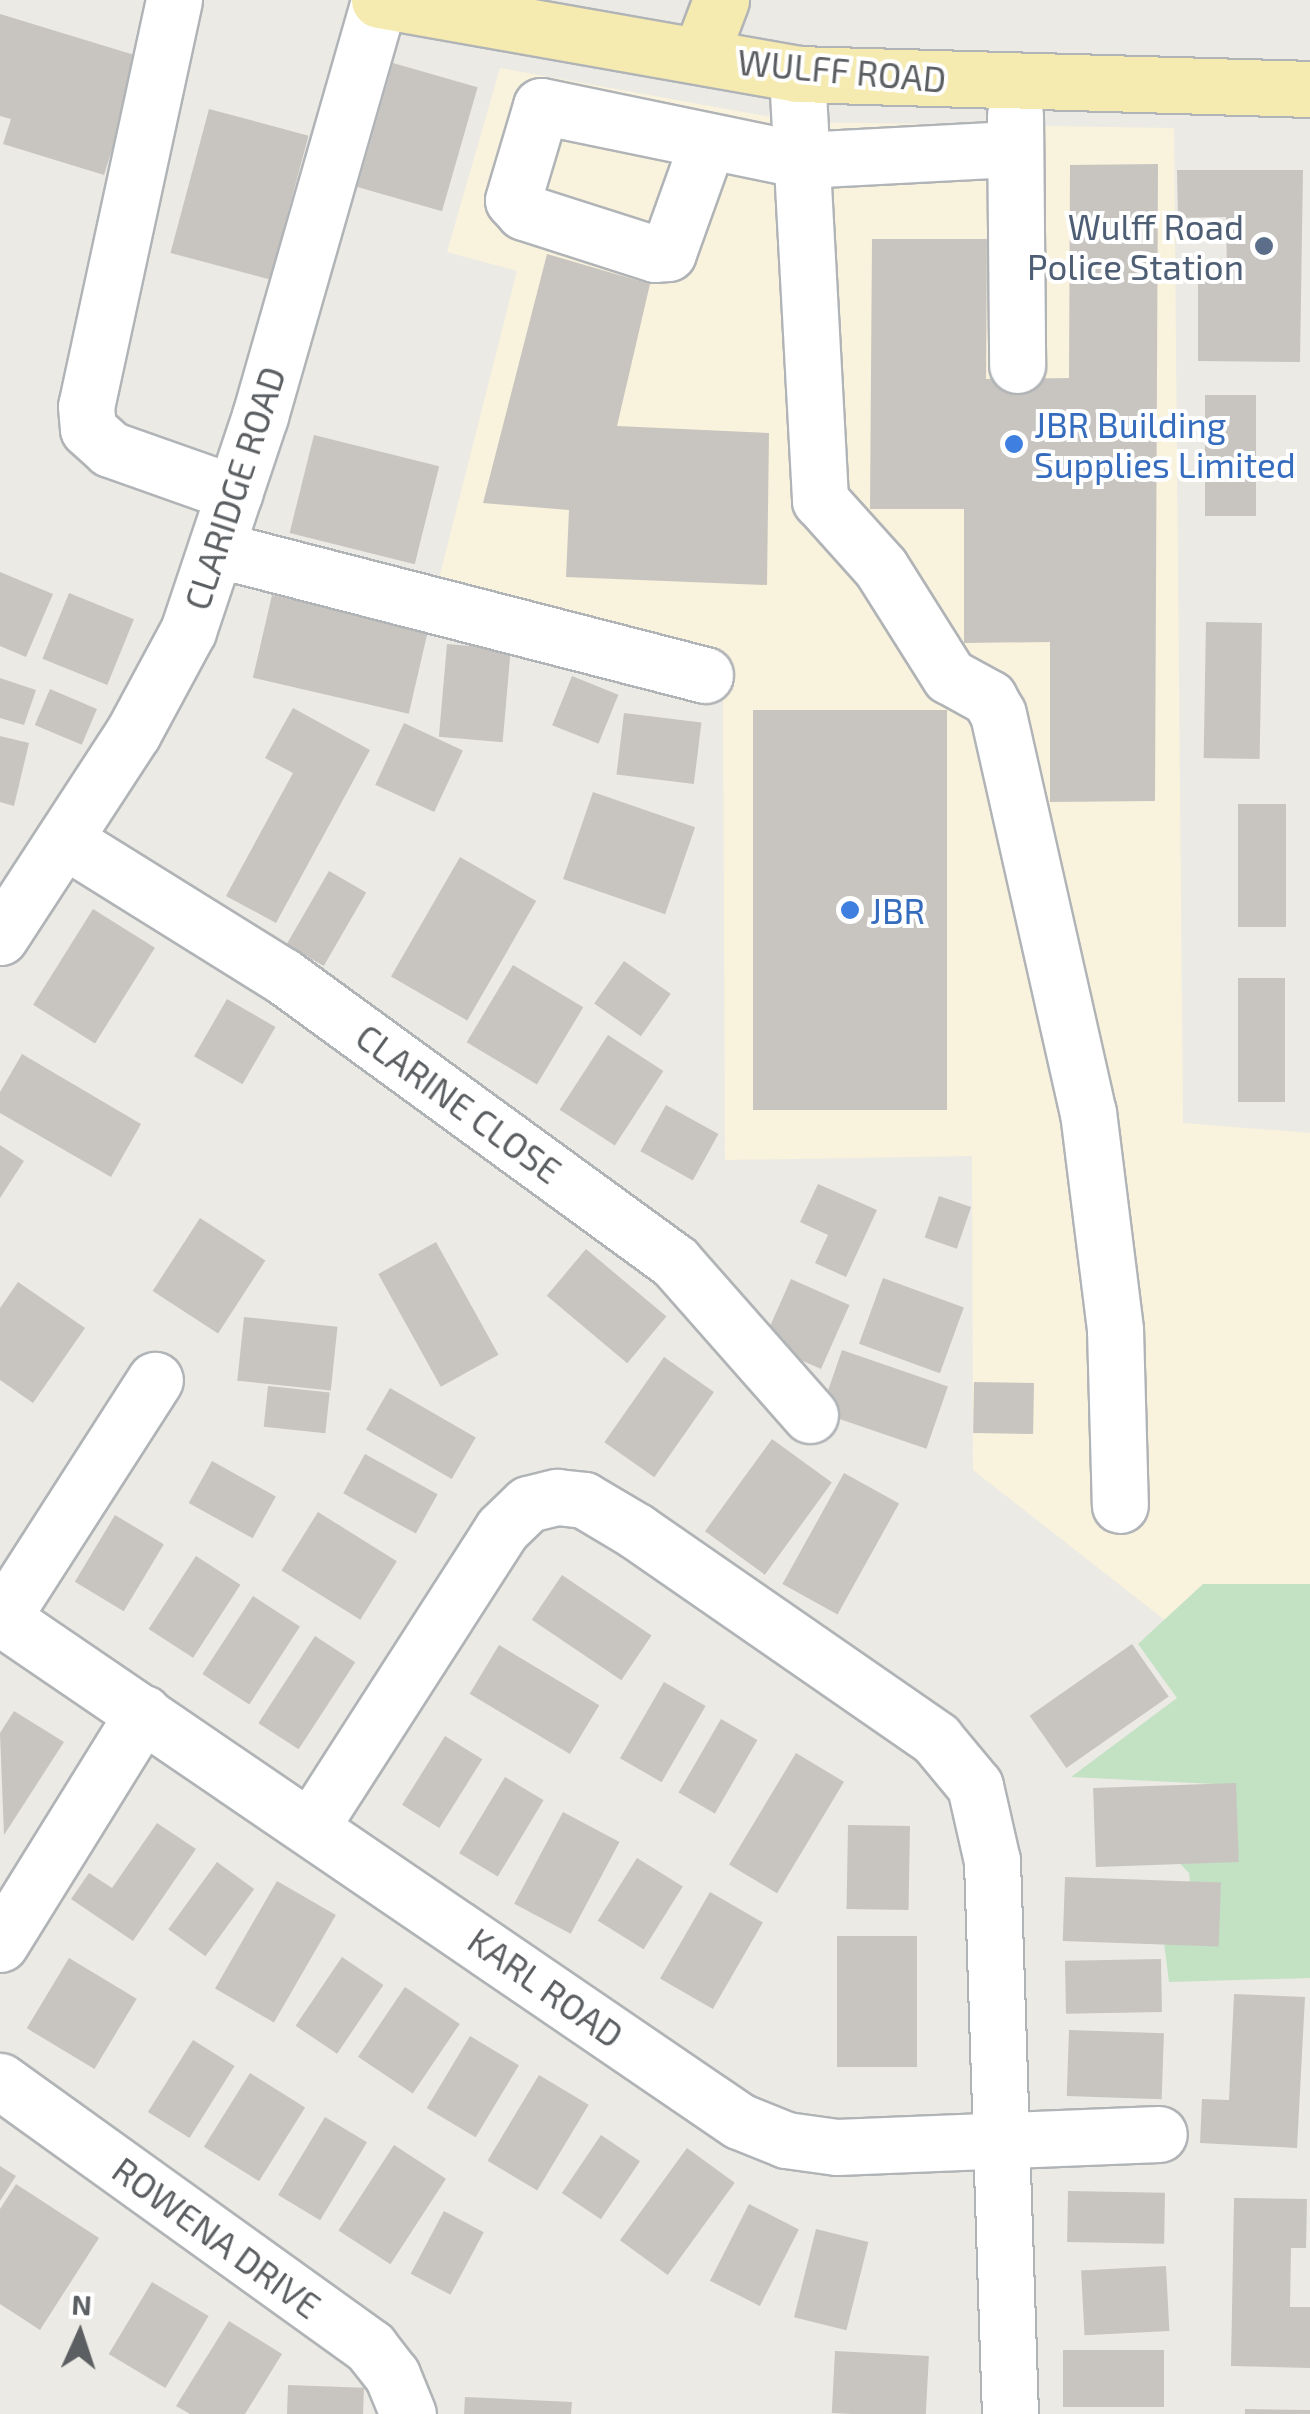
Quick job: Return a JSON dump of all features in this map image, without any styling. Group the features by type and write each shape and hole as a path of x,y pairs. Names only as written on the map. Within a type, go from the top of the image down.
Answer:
{"main road":[{"name":"WULFF ROAD","path":"379,0 797,74 1310,89"},
{"path":"700,56 721,0"}],"street":[{"path":"174,0 86,406 88,429 110,449 234,492"},
{"name":"CLARIDGE ROAD","path":"0,937 66,841 188,631 234,492 379,0"},
{"path":"797,74 820,500 881,568 949,676 990,698 998,714 1088,1112 1115,1330 1120,1505"},
{"path":"1017,366 1012,149 1018,82"},
{"path":"708,141 801,160 1012,149"},
{"path":"216,549 705,674"},
{"name":"CLARINE CLOSE","path":"66,841 282,976 674,1262 810,1415"},
{"path":"1,1617 155,1380"},
{"path":"312,1824 502,1528 528,1504 557,1497 584,1500 893,1706 936,1739 975,1786 992,1861 1005,2140 1010,2414"},
{"name":"KARL ROAD","path":"1,1617 312,1824 739,2120 786,2140 836,2146 1160,2134"},
{"path":"0,1944 143,1713"},
{"name":"ROWENA DRIVE","path":"0,2081 370,2347 392,2375 408,2414"}],"shaded area":[{"name":"JBR","path":"500,68 799,122 1174,128 1183,1123 1310,1133 1310,1598 1184,1635 973,1470 972,1156 725,1160 723,697 429,618 517,271 447,252"}],"green space":[{"path":"1203,1584 1310,1584 1310,1978 1169,1982 1163,1935 1193,1909 1189,1873 1164,1847 1215,1784 1071,1777 1177,1698 1138,1644"}],"building":[{"path":"0,14 141,57 104,175 3,144 11,119 0,116"},
{"path":"393,63 478,87 442,211 357,187"},
{"path":"209,109 308,136 270,280 170,253"},
{"name":"JBR Building Supplies Limited","path":"1158,164 1155,801 1050,802 1050,642 964,643 964,509 870,509 872,239 987,239 986,379 1069,378 1070,165"},
{"name":"Wulff Road Police Station","path":"1177,170 1303,170 1300,362 1198,361 1198,275 1227,275 1226,217 1178,218"},
{"path":"547,254 650,284 617,426 769,433 767,585 566,577 569,510 483,503"},
{"path":"1205,395 1256,395 1256,516 1205,516"},
{"path":"314,435 439,466 415,564 290,533"},
{"path":"0,572 53,594 26,657 0,646"},
{"path":"69,593 134,619 107,685 42,659"},
{"path":"272,595 428,631 409,714 253,678"},
{"path":"1206,622 1262,623 1260,759 1204,758"},
{"path":"447,644 511,650 503,742 439,737"},
{"path":"572,676 618,695 599,744 552,725"},
{"path":"0,678 36,690 24,725 0,718"},
{"path":"50,689 97,709 82,745 35,725"},
{"path":"293,708 370,750 276,923 226,896 293,773 265,758"},
{"name":"JBR","path":"753,710 947,710 947,1110 753,1110"},
{"path":"624,713 701,723 694,784 616,775"},
{"path":"404,723 463,750 434,812 375,785"},
{"path":"0,736 29,743 14,806 0,802"},
{"path":"593,792 695,827 665,914 563,879"},
{"path":"1238,804 1286,804 1286,927 1238,927"},
{"path":"460,857 536,901 467,1021 391,977"},
{"path":"329,871 366,892 324,966 286,945"},
{"path":"93,909 155,948 95,1044 33,1005"},
{"path":"624,961 671,994 641,1036 594,1004"},
{"path":"513,965 583,1007 537,1084 467,1042"},
{"path":"1238,978 1285,978 1285,1102 1238,1102"},
{"path":"227,999 275,1027 242,1084 194,1056"},
{"path":"608,1035 663,1071 615,1146 560,1110"},
{"path":"22,1054 141,1124 111,1177 0,1113 0,1092"},
{"path":"666,1105 718,1134 693,1180 640,1151"},
{"path":"0,1145 24,1161 0,1198"},
{"path":"818,1184 877,1210 846,1277 815,1263 828,1235 800,1222"},
{"path":"939,1196 971,1207 957,1249 925,1238"},
{"path":"200,1218 265,1260 218,1333 153,1291"},
{"path":"436,1242 499,1355 441,1387 378,1274"},
{"path":"586,1249 666,1316 627,1363 547,1296"},
{"path":"883,1278 964,1307 940,1373 859,1344"},
{"path":"791,1279 849,1305 821,1369 763,1343"},
{"path":"18,1282 85,1328 33,1403 0,1380 0,1308"},
{"path":"244,1317 337,1327 331,1390 237,1381"},
{"path":"842,1350 948,1386 926,1449 821,1412"},
{"path":"664,1357 714,1392 654,1477 604,1442"},
{"path":"974,1382 1034,1383 1033,1434 973,1433"},
{"path":"268,1386 330,1392 325,1433 264,1427"},
{"path":"390,1388 476,1438 452,1479 366,1430"},
{"path":"772,1439 832,1482 765,1575 705,1531"},
{"path":"365,1454 438,1494 416,1534 343,1493"},
{"path":"212,1461 276,1496 253,1538 189,1503"},
{"path":"844,1473 899,1504 838,1615 782,1584"},
{"path":"318,1512 397,1561 360,1620 281,1571"},
{"path":"115,1515 164,1544 124,1611 75,1582"},
{"path":"196,1556 240,1585 193,1658 149,1629"},
{"path":"562,1575 652,1635 621,1680 532,1620"},
{"path":"253,1596 300,1626 249,1704 202,1674"},
{"path":"315,1636 355,1662 299,1749 258,1723"},
{"path":"1132,1644 1169,1696 1066,1768 1030,1716"},
{"path":"499,1645 599,1705 570,1754 470,1694"},
{"path":"664,1682 706,1706 662,1782 620,1758"},
{"path":"14,1711 64,1742 4,1835 0,1733"},
{"path":"721,1719 757,1740 715,1814 678,1793"},
{"path":"445,1736 482,1759 439,1828 402,1805"},
{"path":"796,1753 844,1782 777,1893 729,1864"},
{"path":"505,1777 544,1800 498,1876 459,1853"},
{"path":"1236,1783 1239,1862 1096,1867 1093,1788"},
{"path":"563,1812 620,1842 571,1934 514,1904"},
{"path":"157,1823 196,1849 133,1941 71,1899 89,1873 112,1888"},
{"path":"848,1825 910,1826 909,1910 847,1909"},
{"path":"637,1858 683,1887 644,1949 598,1921"},
{"path":"217,1862 254,1889 205,1956 168,1929"},
{"path":"1065,1877 1221,1882 1219,1946 1063,1941"},
{"path":"277,1881 336,1915 274,2022 215,1988"},
{"path":"710,1892 763,1922 713,2009 660,1979"},
{"path":"837,1936 917,1936 917,2067 837,2067"},
{"path":"342,1957 383,1985 337,2054 296,2026"},
{"path":"69,1958 137,1999 94,2069 27,2028"},
{"path":"1161,1959 1162,2012 1066,2014 1065,1961"},
{"path":"405,1987 460,2024 413,2094 358,2057"},
{"path":"1234,1994 1305,1997 1297,2148 1200,2143 1202,2099 1229,2100"},
{"path":"1069,2030 1164,2033 1162,2099 1067,2096"},
{"path":"470,2036 519,2065 476,2137 427,2108"},
{"path":"193,2040 235,2066 190,2138 148,2112"},
{"path":"250,2073 305,2107 259,2181 204,2147"},
{"path":"539,2075 589,2105 537,2191 487,2161"},
{"path":"325,2117 367,2142 320,2220 278,2195"},
{"path":"601,2135 640,2161 601,2219 562,2193"},
{"path":"394,2145 446,2179 390,2264 338,2231"},
{"path":"687,2148 735,2183 668,2275 620,2240"},
{"path":"0,2166 16,2176 0,2201"},
{"path":"16,2184 99,2238 40,2330 0,2304 0,2209"},
{"path":"1068,2191 1165,2193 1164,2244 1067,2242"},
{"path":"1234,2198 1307,2199 1306,2248 1291,2248 1290,2307 1310,2307 1310,2368 1231,2366"},
{"path":"749,2204 799,2229 760,2306 710,2281"},
{"path":"444,2211 484,2232 450,2295 411,2274"},
{"path":"816,2229 868,2242 846,2330 794,2317"},
{"path":"1166,2266 1169,2331 1085,2335 1081,2270"},
{"path":"152,2282 209,2316 165,2388 109,2354"},
{"path":"229,2321 282,2354 245,2414 190,2414 176,2406"},
{"path":"1063,2350 1164,2350 1164,2407 1063,2407"},
{"path":"835,2351 929,2356 926,2414 832,2413"},
{"path":"288,2385 364,2388 363,2414 287,2414"},
{"path":"465,2397 572,2402 571,2414 464,2414"},
{"path":"1245,2409 1310,2410 1310,2414 1245,2414"}],"place":[{"name":"Wulff Road Police Station","path":"1264,246"},
{"name":"JBR Building Supplies Limited","path":"1014,444"},
{"name":"JBR","path":"850,910"}]}
